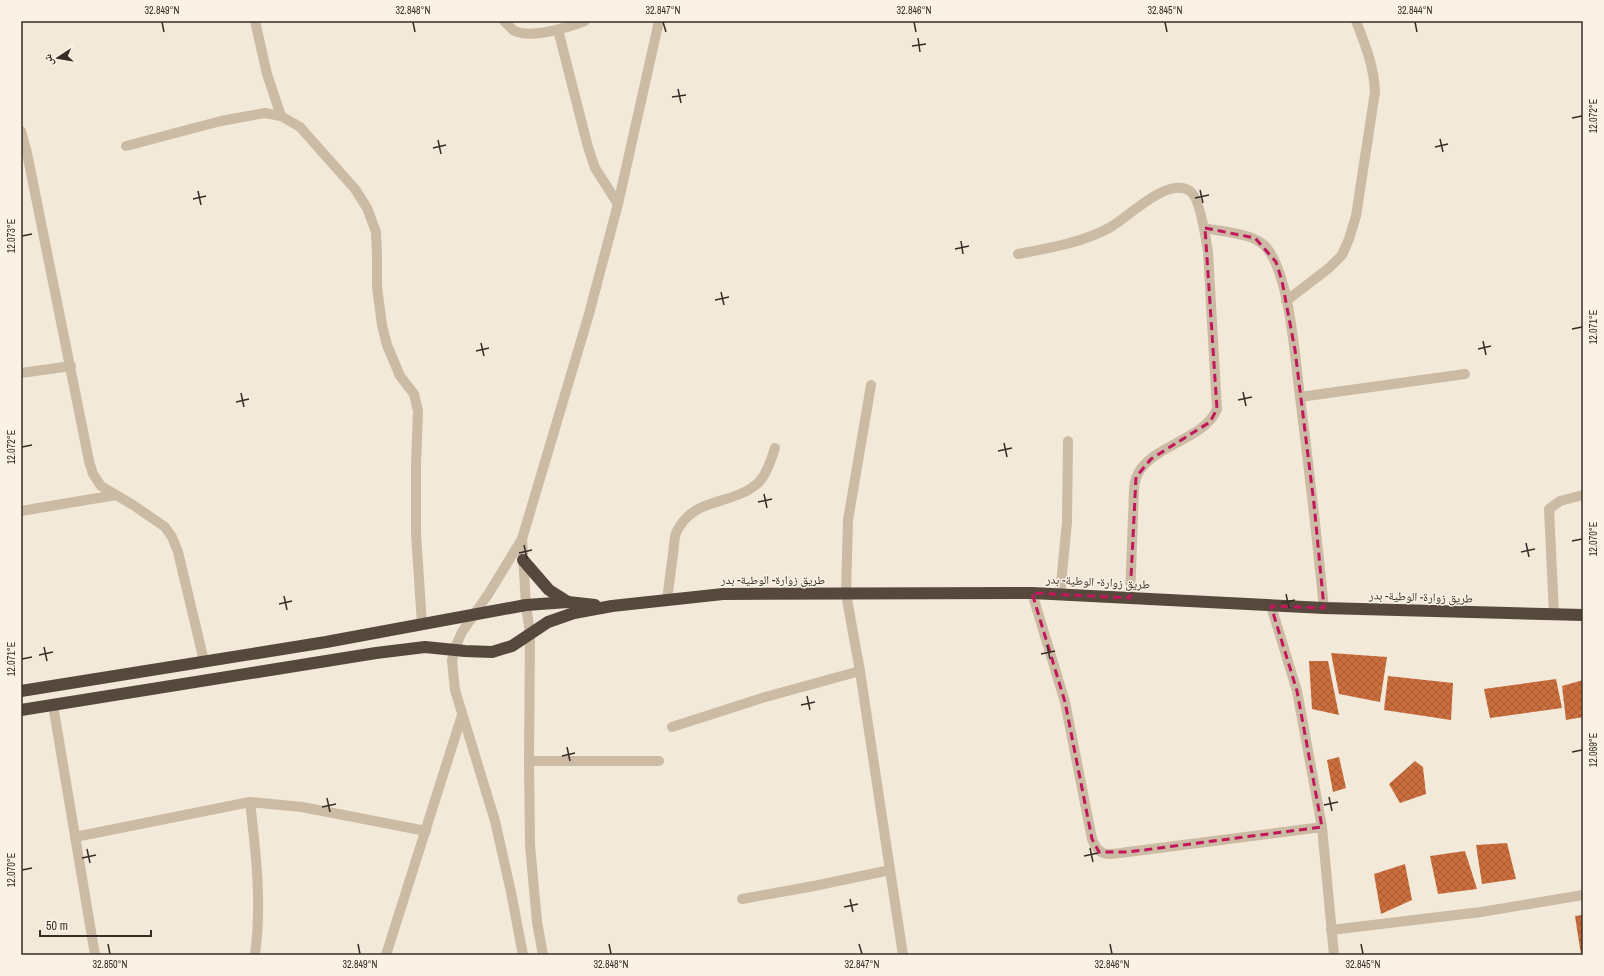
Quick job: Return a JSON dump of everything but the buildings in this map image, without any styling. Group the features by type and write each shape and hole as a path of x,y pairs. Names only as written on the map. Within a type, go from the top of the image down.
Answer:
{"highway":[{"path":"523,560 549,590 568,602"},
{"name":"طريق زوارة- الوطية- بدر","path":"612,606 723,594 1032,593 1271,606 1583,615"},
{"path":"21,691 326,642 526,605 568,602 612,606"},
{"path":"21,710 376,653 425,647 492,652 512,646 548,622 568,615 612,606"}],"street":[{"path":"255,21 267,74 281,116"},
{"path":"504,21 514,30 528,33 558,30 585,21"},
{"path":"523,955 511,892 494,821 462,715 453,675 454,650 522,538 589,314 618,204 659,21"},
{"path":"1286,301 1329,268 1342,255 1356,216 1375,92 1369,54 1356,21"},
{"path":"558,30 588,147 595,168 618,204"},
{"path":"126,146 221,121 265,113 281,116 300,128 354,189 367,208 376,232 377,287 382,325 387,345 400,376 414,394 418,411 416,534 422,624"},
{"path":"21,131 25,168 71,366 88,461 93,474 101,486 153,517 165,527 172,537 178,552 204,661"},
{"path":"1018,254 1064,245 1109,228 1129,212 1161,193 1178,188 1184,188 1192,192 1196,200 1205,228 1211,287 1217,409 1210,422 1151,459 1142,467 1136,477 1134,490 1130,598"},
{"path":"1205,228 1255,238 1265,246 1276,262 1286,301 1295,350 1314,504 1324,608"},
{"path":"21,373 71,366"},
{"path":"1300,397 1465,374"},
{"path":"871,385 848,520 846,594 860,671 903,955"},
{"path":"1060,594 1067,522 1068,441"},
{"path":"668,600 676,534 683,521 692,512 704,505 745,492 759,482 769,465 775,448"},
{"path":"21,511 116,495"},
{"path":"1554,614 1549,509 1560,501 1583,495"},
{"path":"522,538 526,605 530,633 530,845 536,907 543,955"},
{"path":"1032,593 1065,702 1092,839 1094,847 1099,852 1108,854 1128,852 1322,827"},
{"path":"1271,606 1297,691 1322,827 1327,863 1334,955"},
{"path":"672,727 762,698 860,671"},
{"path":"53,705 94,955"},
{"path":"386,955 462,715"},
{"path":"529,761 659,761"},
{"path":"75,836 250,802 302,807 426,831"},
{"path":"250,802 256,849 259,900 255,955"},
{"path":"742,898 814,886 890,870"},
{"path":"1331,930 1481,912 1583,895"}],"highlighted area":[{"path":"1205,228 1255,238 1276,262 1282,281 1295,350 1314,504 1324,608 1271,606 1297,691 1322,827 1128,852 1099,852 1092,839 1065,702 1032,593 1130,598 1136,477 1151,459 1210,422 1217,409"}]}
